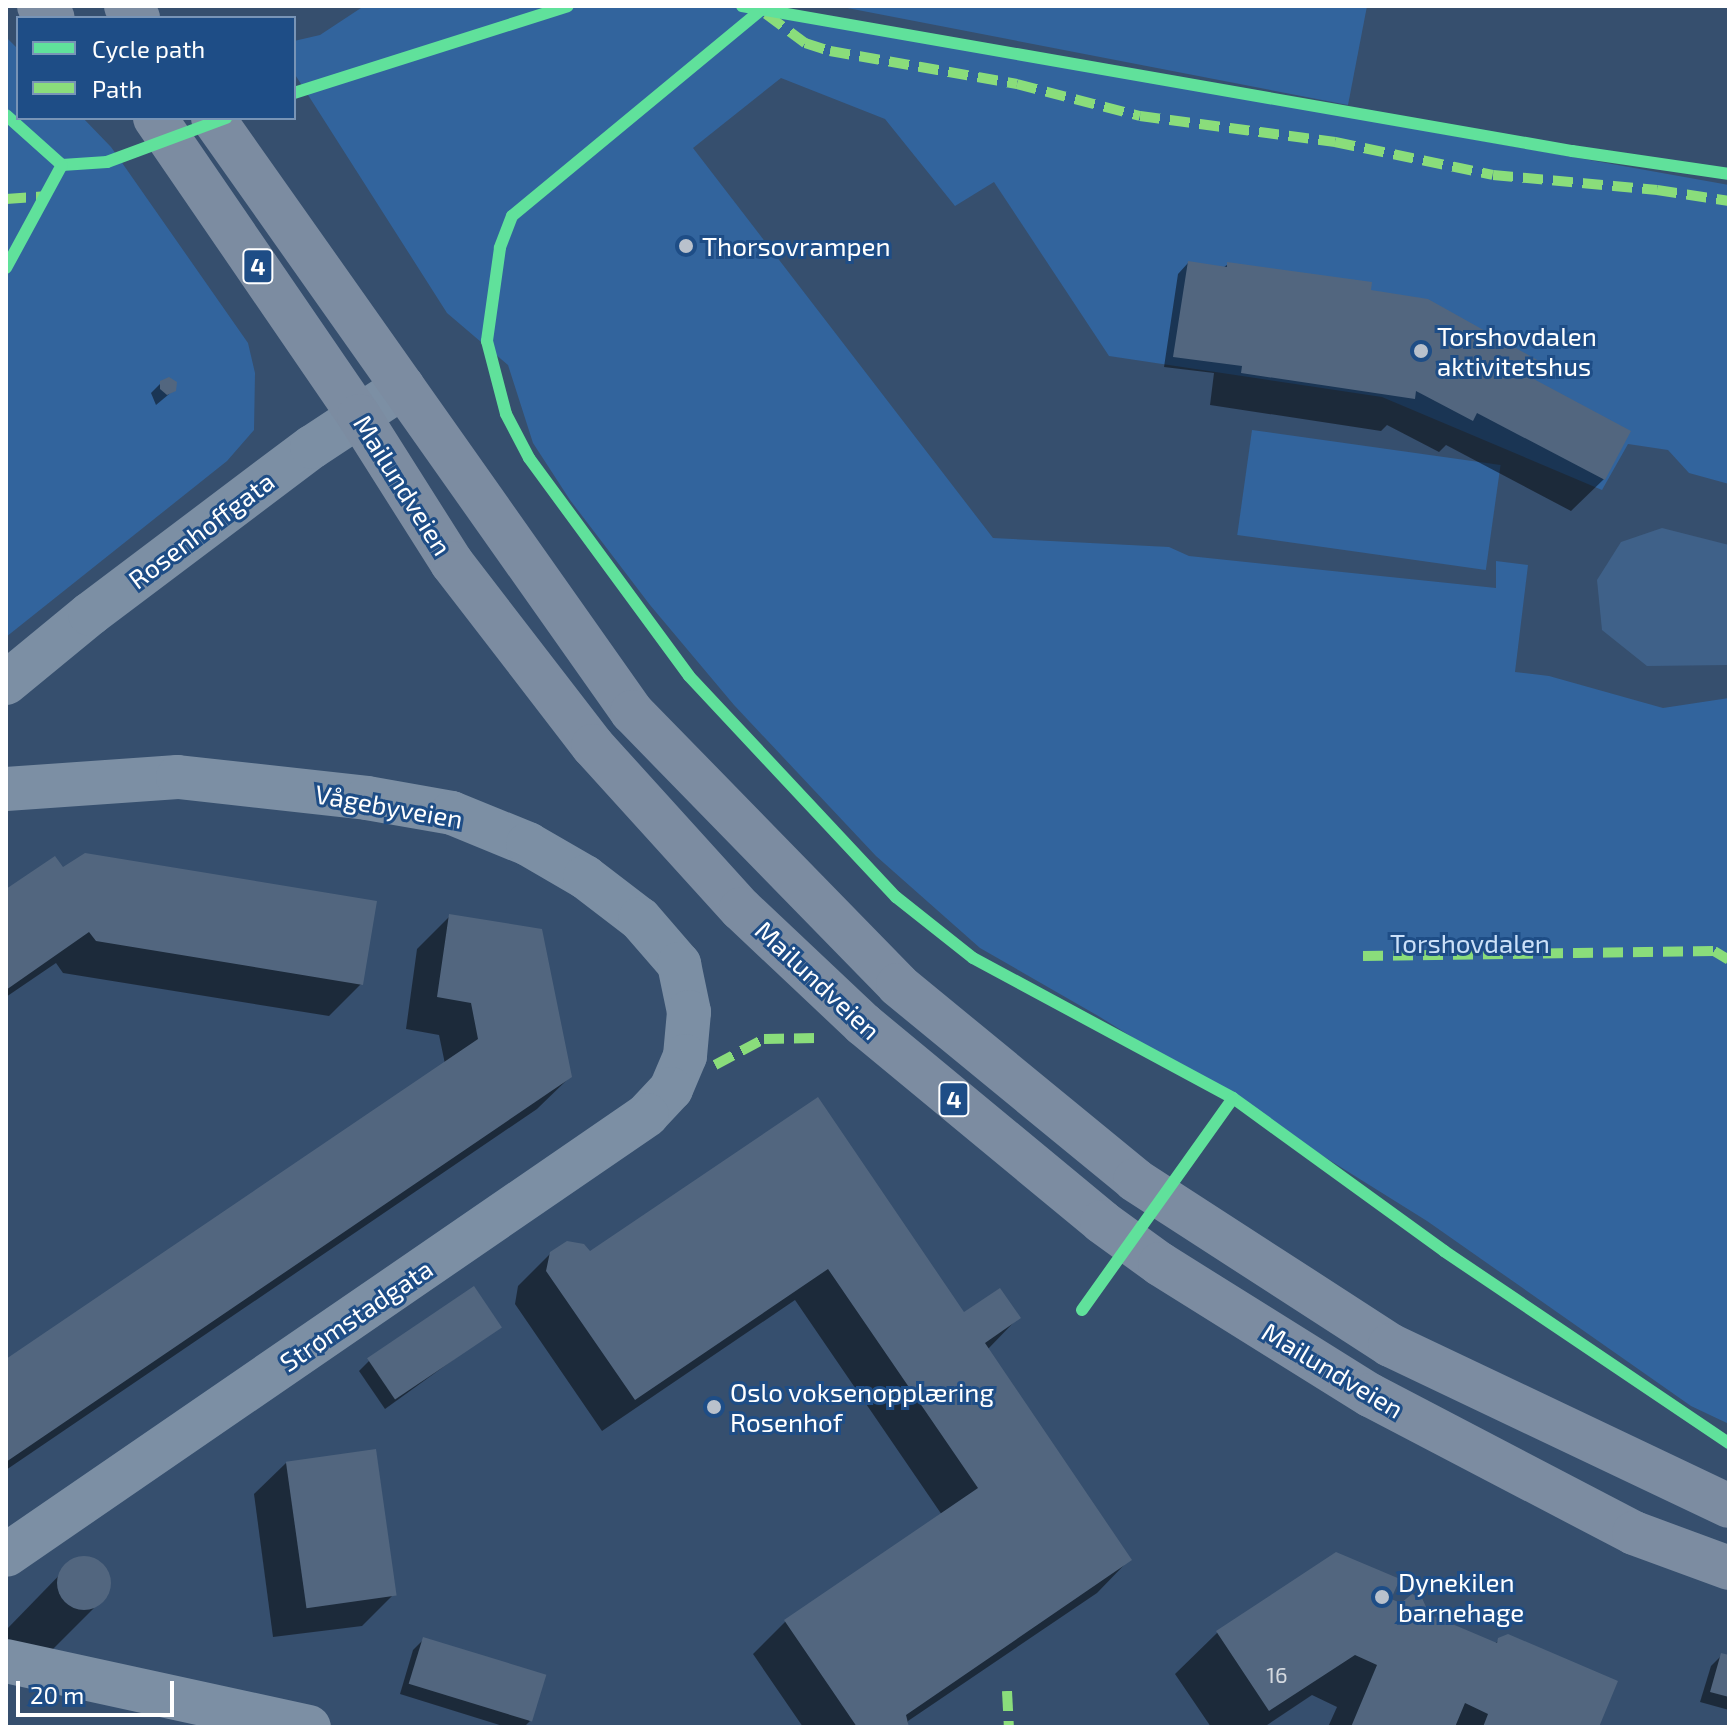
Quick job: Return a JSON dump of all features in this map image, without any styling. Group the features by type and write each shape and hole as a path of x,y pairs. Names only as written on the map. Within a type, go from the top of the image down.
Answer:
{"main road":[{"name":"Mailundveien","path":"156,120 359,416 452,563 593,746 741,909 863,1024 1102,1222 1173,1273 1370,1395 1634,1533 1729,1568"},
{"name":"Mailundveien","path":"214,120 632,712 898,985 1135,1180 1390,1345 1729,1506"}],"street":[{"name":"Rosenhoffgata","path":"6,683 115,595 403,387"},
{"name":"Vågebyveien","path":"6,789 178,777 367,798 452,813 528,844 585,877 640,919 679,964 689,1012 685,1056"},
{"name":"Strømstadgata","path":"6,1555 647,1115 671,1089 685,1056"},
{"path":"6,1661 309,1727"}],"green space":[{"name":"Torshovdalen","path":"364,6 728,6 1729,185 1729,484 1689,473 1668,450 1628,444 1602,490 1382,397 1109,356 994,182 955,206 885,119 781,78 693,148 993,538 1169,547 1189,556 1496,588 1496,561 1528,565 1515,672 1549,676 1663,708 1729,698 1729,1424 1691,1406 1427,1221 1100,1017 980,948 876,856 734,705 650,605 570,500 533,443 508,365 447,313 296,76 296,41 320,35"},
{"path":"837,6 1367,6 1348,105"},
{"path":"6,37 16,47 16,120 85,120 111,147 248,343 255,373 254,430 227,461 6,637"},
{"path":"1252,430 1501,465 1486,570 1237,535"}],"shaded area":[{"path":"1662,528 1729,545 1729,665 1647,666 1602,630 1597,580 1621,542"}],"building":[{"path":"1188,261 1227,267 1227,262 1372,282 1371,290 1428,299 1539,361 1530,377 1631,431 1605,480 1477,413 1473,421 1416,391 1415,399 1241,373 1242,366 1173,357"},
{"path":"169,377 177,382 176,391 167,395 160,389 160,381"},
{"path":"85,853 377,901 363,985 96,941 89,932 6,990 6,889 55,856 63,867"},
{"path":"449,914 542,929 572,1077 6,1462 6,1359 478,1039 471,1003 437,997"},
{"path":"818,1097 964,1312 1000,1288 1021,1318 985,1343 1132,1560 906,1715 909,1727 857,1727 784,1620 978,1488 828,1269 635,1400 546,1271 550,1252 567,1241 584,1244 590,1251"},
{"path":"474,1286 502,1327 395,1400 367,1358"},
{"path":"376,1449 397,1596 306,1608 286,1462"},
{"path":"1336,1552 1400,1579 1391,1599 1401,1603 1412,1594 1422,1598 1426,1607 1424,1612 1497,1643 1498,1638 1508,1634 1618,1681 1599,1727 1483,1727 1488,1714 1465,1703 1455,1727 1351,1727 1377,1665 1355,1655 1269,1711 1216,1631"},
{"path":"84,1556 103,1564 111,1583 103,1602 84,1610 65,1602 57,1583 65,1564"},
{"path":"423,1637 546,1675 532,1722 409,1684"},
{"path":"1721,1653 1729,1655 1729,1697 1710,1692"}],"marked path":[{"path":"766,14 805,43 830,51 1017,84 1140,116 1335,142 1493,175 1657,190 1729,201"},
{"path":"6,199 45,196"},
{"path":"1363,956 1714,951 1729,960"},
{"path":"715,1065 764,1039 817,1038"},
{"path":"1007,1691 1009,1727"}],"cycle path":[{"path":"296,92 568,6"},
{"path":"742,6 1572,151 1729,174"},
{"path":"761,10 512,216 500,248 487,341 506,414 529,458 689,676 896,897 973,958 1233,1098 1444,1251 1729,1443"},
{"path":"6,115 62,165 107,162 221,120"},
{"path":"6,268 62,165"},
{"path":"1082,1310 1233,1098"}],"place":[{"name":"Thorsovrampen","path":"686,246"},
{"name":"Torshovdalen aktivitetshus","path":"1421,351"},
{"name":"Oslo voksenopplæring Rosenhof","path":"714,1407"},
{"name":"Dynekilen barnehage","path":"1382,1597"}]}
